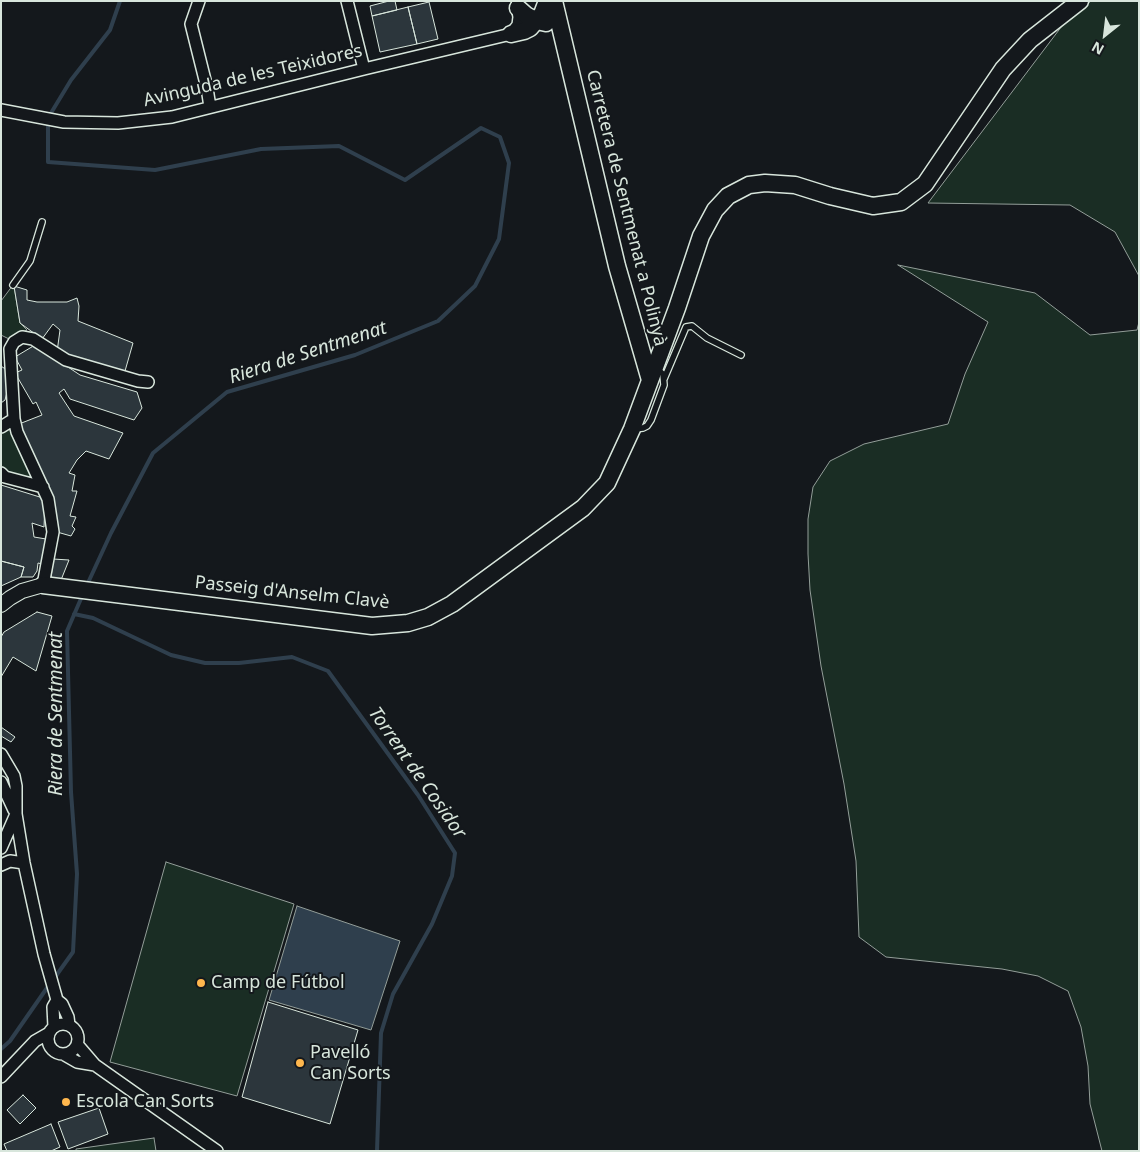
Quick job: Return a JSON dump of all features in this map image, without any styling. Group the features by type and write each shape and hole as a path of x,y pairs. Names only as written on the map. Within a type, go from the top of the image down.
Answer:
{"main road":[{"name":"Carretera de Sentmenat a Polinyà","path":"546,1 558,38 564,44"},
{"path":"511,34 524,31 537,21 542,14 546,1"},
{"name":"Carretera de Sentmenat a Polinyà","path":"554,1 617,266 657,375"},
{"name":"Passeig d'Anselm Clavè","path":"43,585 372,626 402,624 428,617 452,604 583,508 607,483 657,375 701,236 715,210 728,196 750,185 765,183 795,185 830,196 873,206 901,202 925,184 1003,69 1030,40 1080,1"},
{"path":"516,5 526,15 537,21 554,23"}],"street":[{"path":"200,1 191,24 210,107"},
{"path":"347,1 364,69"},
{"path":"511,34 518,25 519,17 516,5"},
{"name":"Avinguda de les Teixidores","path":"1,110 64,122 118,123 172,117 511,34"},
{"path":"43,585 53,532 48,500 17,432 5,346 33,339 66,360 138,381 148,382"},
{"path":"1,427 14,419"},
{"path":"1,473 5,477 43,487"},
{"name":"Passeig d'Anselm Clavè","path":"1,605 22,591 43,585"},
{"path":"3,761 14,776 16,814 24,863 47,964 57,1000 62,1004 68,1017 69,1025"},
{"path":"1,782 16,814 1,848"},
{"path":"1,865 10,861 24,863"},
{"path":"57,1000 53,1007 49,1044 51,1048 77,1062 95,1064"},
{"path":"1,1077 35,1040 63,1024 74,1028 78,1034 77,1044 70,1052 63,1054"},
{"path":"77,1044 95,1064 216,1151"}],"lane":[{"path":"13,285 30,261 42,222"},
{"path":"657,375 686,327 692,326 707,338 741,354"}],"green space":[{"path":"1091,1 1139,1 1139,276 1115,232 1070,205 928,203 1068,18"},
{"path":"898,265 1035,293 1090,335 1137,330 1139,322 1139,1151 1102,1151 1090,1104 1088,1066 1081,1027 1068,991 1038,976 1002,969 886,957 859,937 856,861 844,784 821,666 810,590 808,519 813,487 830,461 864,444 948,424 965,374 988,322"},
{"path":"13,285 20,323 27,330 9,339 1,335 1,301"},
{"path":"11,425 35,481 7,474 1,465 1,431"},
{"name":"Camp de Fútbol","path":"166,862 294,904 237,1096 110,1062"},
{"path":"154,1138 156,1151 76,1151 76,1149"}],"water":[{"path":"297,906 400,941 371,1030 269,1000"}],"building":[{"path":"395,1 397,10 372,16 370,6"},
{"path":"429,2 438,39 417,44 408,7"},
{"path":"408,7 417,44 380,52 372,16"},
{"path":"14,286 27,290 27,300 37,302 67,302 77,298 79,306 78,321 133,343 125,371 66,357 57,352 60,330 53,324 42,339 20,323"},
{"path":"35,345 80,375 137,392 142,408 134,420 70,399 64,389 59,393 74,416 123,433 109,459 86,451 77,460 69,473 75,475 72,491 77,491 70,516 76,517 72,526 75,529 71,536 57,532 19,424 42,415 36,402 33,404 15,373 22,370 15,357"},
{"path":"1,366 8,371 10,380 5,400 1,403"},
{"path":"1,485 43,498 45,503 44,527 32,523 34,537 46,539 42,564 38,563 37,571 33,577 21,577 24,567 1,561"},
{"path":"53,559 69,560 61,580 51,578"},
{"path":"1,561 24,567 21,577 1,586"},
{"path":"37,612 52,616 36,671 13,657 1,677 1,637 4,632"},
{"path":"1,727 15,737 11,742 1,736"},
{"name":"Pavelló Can Sorts","path":"268,1002 358,1030 330,1124 242,1097"},
{"path":"23,1095 36,1108 20,1124 7,1110"},
{"path":"99,1108 108,1134 68,1149 58,1122"},
{"path":"51,1124 60,1147 51,1151 7,1151 4,1144"}],"waterway":[{"name":"Riera de Sentmenat","path":"87,585 111,533 153,453 227,392 355,355 438,321 475,286 499,239 509,163 500,137 481,128 405,180 339,146 261,149 155,170 48,162 48,118 71,80 110,30 120,1"},
{"name":"Riera de Sentmenat","path":"53,980 73,952 77,874 71,792 67,631 83,594"},
{"name":"Torrent de Cosidor","path":"74,614 93,618 171,655 205,663 239,663 292,657 328,671 418,795 455,853 452,876 432,924 393,994 381,1033 377,1151"},
{"name":"Riera de Sentmenat","path":"1,1049 10,1041 49,985"}],"place":[{"name":"Camp de Fútbol","path":"201,983"},
{"name":"Pavelló Can Sorts","path":"300,1063"},
{"name":"Escola Can Sorts","path":"66,1102"}]}
